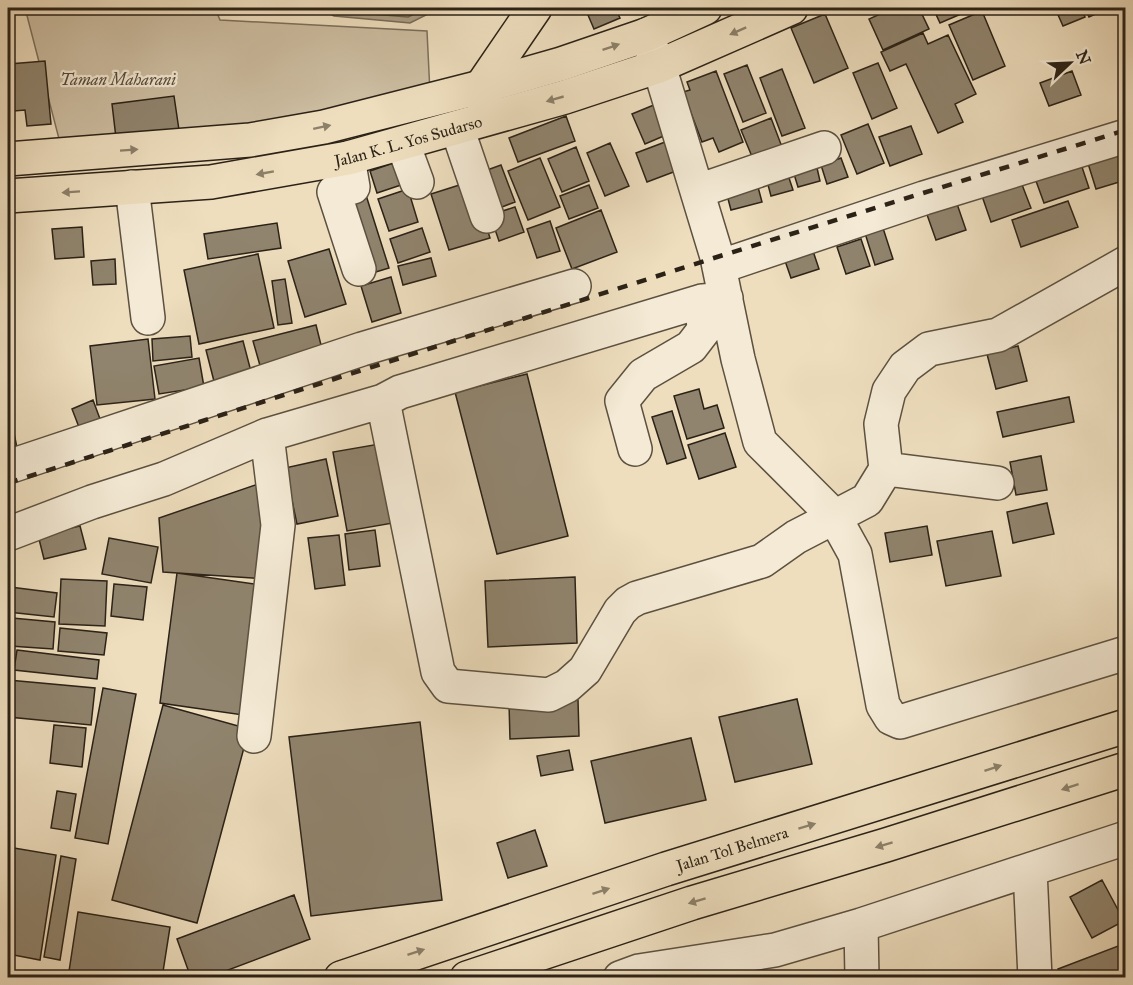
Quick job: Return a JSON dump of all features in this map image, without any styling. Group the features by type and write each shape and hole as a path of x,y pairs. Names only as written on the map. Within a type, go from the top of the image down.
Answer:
{"main road":[{"path":"489,118 481,87 535,8"},
{"name":"Jalan K. L. Yos Sudarso","path":"8,159 250,140 324,127 561,64 646,35 705,8"},
{"name":"Jalan K. L. Yos Sudarso","path":"8,196 211,182 348,158 565,97 659,66 791,8"},
{"name":"Jalan Tol Belmera","path":"341,978 666,869 1125,726"},
{"path":"467,978 693,903 1125,769"}],"street":[{"path":"646,35 659,66 698,191 716,289 760,442 834,516 855,554 883,705 891,718 900,722 1125,652"},
{"path":"458,128 487,216"},
{"path":"8,534 92,502 164,479 267,435 383,401 400,392 716,289 914,201 1125,136"},
{"path":"403,144 417,182"},
{"path":"698,191 824,148"},
{"path":"306,166 314,197 353,187 348,158"},
{"path":"132,187 148,318"},
{"path":"334,192 359,269"},
{"path":"383,401 438,672 448,686 549,695 567,686 585,670 620,611 628,603 637,598 762,561 796,537 867,500 886,469 881,424 889,392 905,367 929,349 998,335 1125,263"},
{"path":"8,467 362,350 574,286"},
{"path":"634,449 622,400 643,375 691,347 704,330 716,289"},
{"path":"254,736 278,525 267,435"},
{"path":"886,469 997,483"},
{"path":"620,978 639,971 775,950 861,925 1125,838"},
{"path":"1030,870 1035,978"},
{"path":"861,925 862,978"}],"green space":[{"name":"Taman Maharani","path":"25,8 215,8 220,20 427,31 430,93 65,162"}],"water":[{"path":"318,8 440,8 410,23 334,16"}],"building":[{"path":"585,8 615,8 620,18 594,29"},
{"path":"893,8 919,8 929,29 883,50 869,19"},
{"path":"933,8 975,8 940,23"},
{"path":"1055,8 1081,8 1085,17 1063,26"},
{"path":"1085,8 1109,8 1089,17"},
{"path":"982,11 1005,66 973,80 949,25"},
{"path":"825,14 848,68 814,83 791,28"},
{"path":"923,33 928,44 948,35 976,94 955,104 963,122 938,133 906,64 890,71 881,52"},
{"path":"45,61 51,124 27,126 25,110 14,111 9,64"},
{"path":"878,63 897,108 872,119 853,73"},
{"path":"747,65 766,113 743,122 724,74"},
{"path":"782,69 805,128 782,136 760,78"},
{"path":"716,71 743,142 719,152 713,138 702,142 683,92 690,90 687,82"},
{"path":"1072,71 1081,95 1049,106 1040,83"},
{"path":"174,96 179,130 116,138 112,104"},
{"path":"661,102 673,132 645,144 632,114"},
{"path":"566,116 575,141 518,162 509,138"},
{"path":"771,118 782,147 753,159 741,130"},
{"path":"868,124 884,163 857,174 841,135"},
{"path":"911,126 922,154 890,166 879,137"},
{"path":"673,139 684,168 647,182 636,153"},
{"path":"610,143 629,186 605,196 587,153"},
{"path":"1126,146 1126,180 1096,189 1086,157"},
{"path":"576,147 589,181 562,192 548,159"},
{"path":"1078,155 1089,188 1044,203 1032,170"},
{"path":"540,158 560,207 528,220 508,171"},
{"path":"841,158 848,177 827,184 821,165"},
{"path":"399,161 407,183 377,193 370,171"},
{"path":"501,165 515,202 494,210 479,173"},
{"path":"817,168 820,181 798,187 794,174"},
{"path":"788,175 793,190 771,196 767,181"},
{"path":"472,181 490,238 449,250 431,194"},
{"path":"1021,182 1031,208 991,222 982,196"},
{"path":"589,185 598,208 569,219 560,196"},
{"path":"758,187 762,202 731,210 727,195"},
{"path":"408,189 418,222 389,231 378,199"},
{"path":"365,192 389,268 369,274 345,198"},
{"path":"955,198 966,230 936,240 925,209"},
{"path":"1068,201 1078,227 1021,247 1012,220"},
{"path":"515,207 524,232 499,241 490,215"},
{"path":"601,210 617,252 572,269 556,228"},
{"path":"550,221 560,251 537,258 527,229"},
{"path":"277,223 281,248 208,259 204,234"},
{"path":"882,225 893,259 875,265 864,230"},
{"path":"82,227 84,257 55,259 52,229"},
{"path":"422,228 430,252 398,263 390,239"},
{"path":"861,239 870,266 846,274 837,247"},
{"path":"812,248 819,269 791,278 784,258"},
{"path":"329,249 346,304 305,317 288,261"},
{"path":"258,254 274,328 199,344 184,270"},
{"path":"431,258 436,276 403,285 398,266"},
{"path":"115,259 116,284 93,285 91,261"},
{"path":"391,277 401,313 372,322 361,286"},
{"path":"285,279 292,323 278,325 272,281"},
{"path":"316,325 323,353 261,369 253,341"},
{"path":"190,336 192,357 153,361 152,339"},
{"path":"148,339 155,399 97,405 90,346"},
{"path":"243,341 254,383 217,393 206,350"},
{"path":"1018,346 1027,381 996,389 987,354"},
{"path":"199,358 204,387 159,394 154,366"},
{"path":"527,374 568,536 497,554 455,392"},
{"path":"699,389 704,409 717,405 724,428 687,439 674,396"},
{"path":"1069,397 1074,422 1003,437 997,412"},
{"path":"93,400 103,427 82,435 72,409"},
{"path":"672,411 686,458 667,464 652,417"},
{"path":"13,428 19,458 8,460 8,429"},
{"path":"725,433 736,467 699,479 688,445"},
{"path":"385,443 399,522 347,531 333,452"},
{"path":"1041,456 1047,490 1016,495 1010,462"},
{"path":"326,459 338,516 297,524 285,468"},
{"path":"270,480 266,579 163,572 159,518"},
{"path":"1047,503 1054,534 1013,543 1007,512"},
{"path":"80,526 86,549 44,559 38,535"},
{"path":"927,526 932,555 890,562 885,533"},
{"path":"375,530 380,566 349,570 345,534"},
{"path":"992,531 1001,576 946,586 937,541"},
{"path":"339,535 345,585 315,589 308,538"},
{"path":"109,538 158,547 151,583 102,574"},
{"path":"177,573 261,585 243,715 160,703"},
{"path":"575,577 577,643 488,647 485,581"},
{"path":"61,579 107,581 105,626 59,624"},
{"path":"114,584 147,587 143,620 111,616"},
{"path":"10,587 57,593 54,617 8,612"},
{"path":"12,618 55,622 53,649 10,646"},
{"path":"60,628 107,633 104,655 58,651"},
{"path":"17,650 99,660 97,679 14,670"},
{"path":"8,680 95,688 91,725 8,717"},
{"path":"103,688 136,694 108,844 75,838"},
{"path":"797,699 812,764 735,782 719,717"},
{"path":"578,700 579,736 510,739 509,703"},
{"path":"163,705 249,729 197,923 112,900"},
{"path":"420,722 442,900 311,916 289,737"},
{"path":"54,725 86,728 82,767 50,763"},
{"path":"691,738 706,800 605,823 591,761"},
{"path":"569,750 573,770 541,776 537,756"},
{"path":"57,791 76,794 70,831 51,828"},
{"path":"535,830 547,866 508,878 497,843"},
{"path":"8,847 56,855 40,960 8,954"},
{"path":"61,856 76,859 60,960 44,957"},
{"path":"1102,880 1124,921 1092,938 1070,897"},
{"path":"294,895 310,939 207,978 191,978 177,939"},
{"path":"78,912 170,927 162,978 68,978"},
{"path":"1126,943 1126,978 1061,978 1058,969"}],"railway":[{"path":"8,483 717,257 1126,130"}]}
